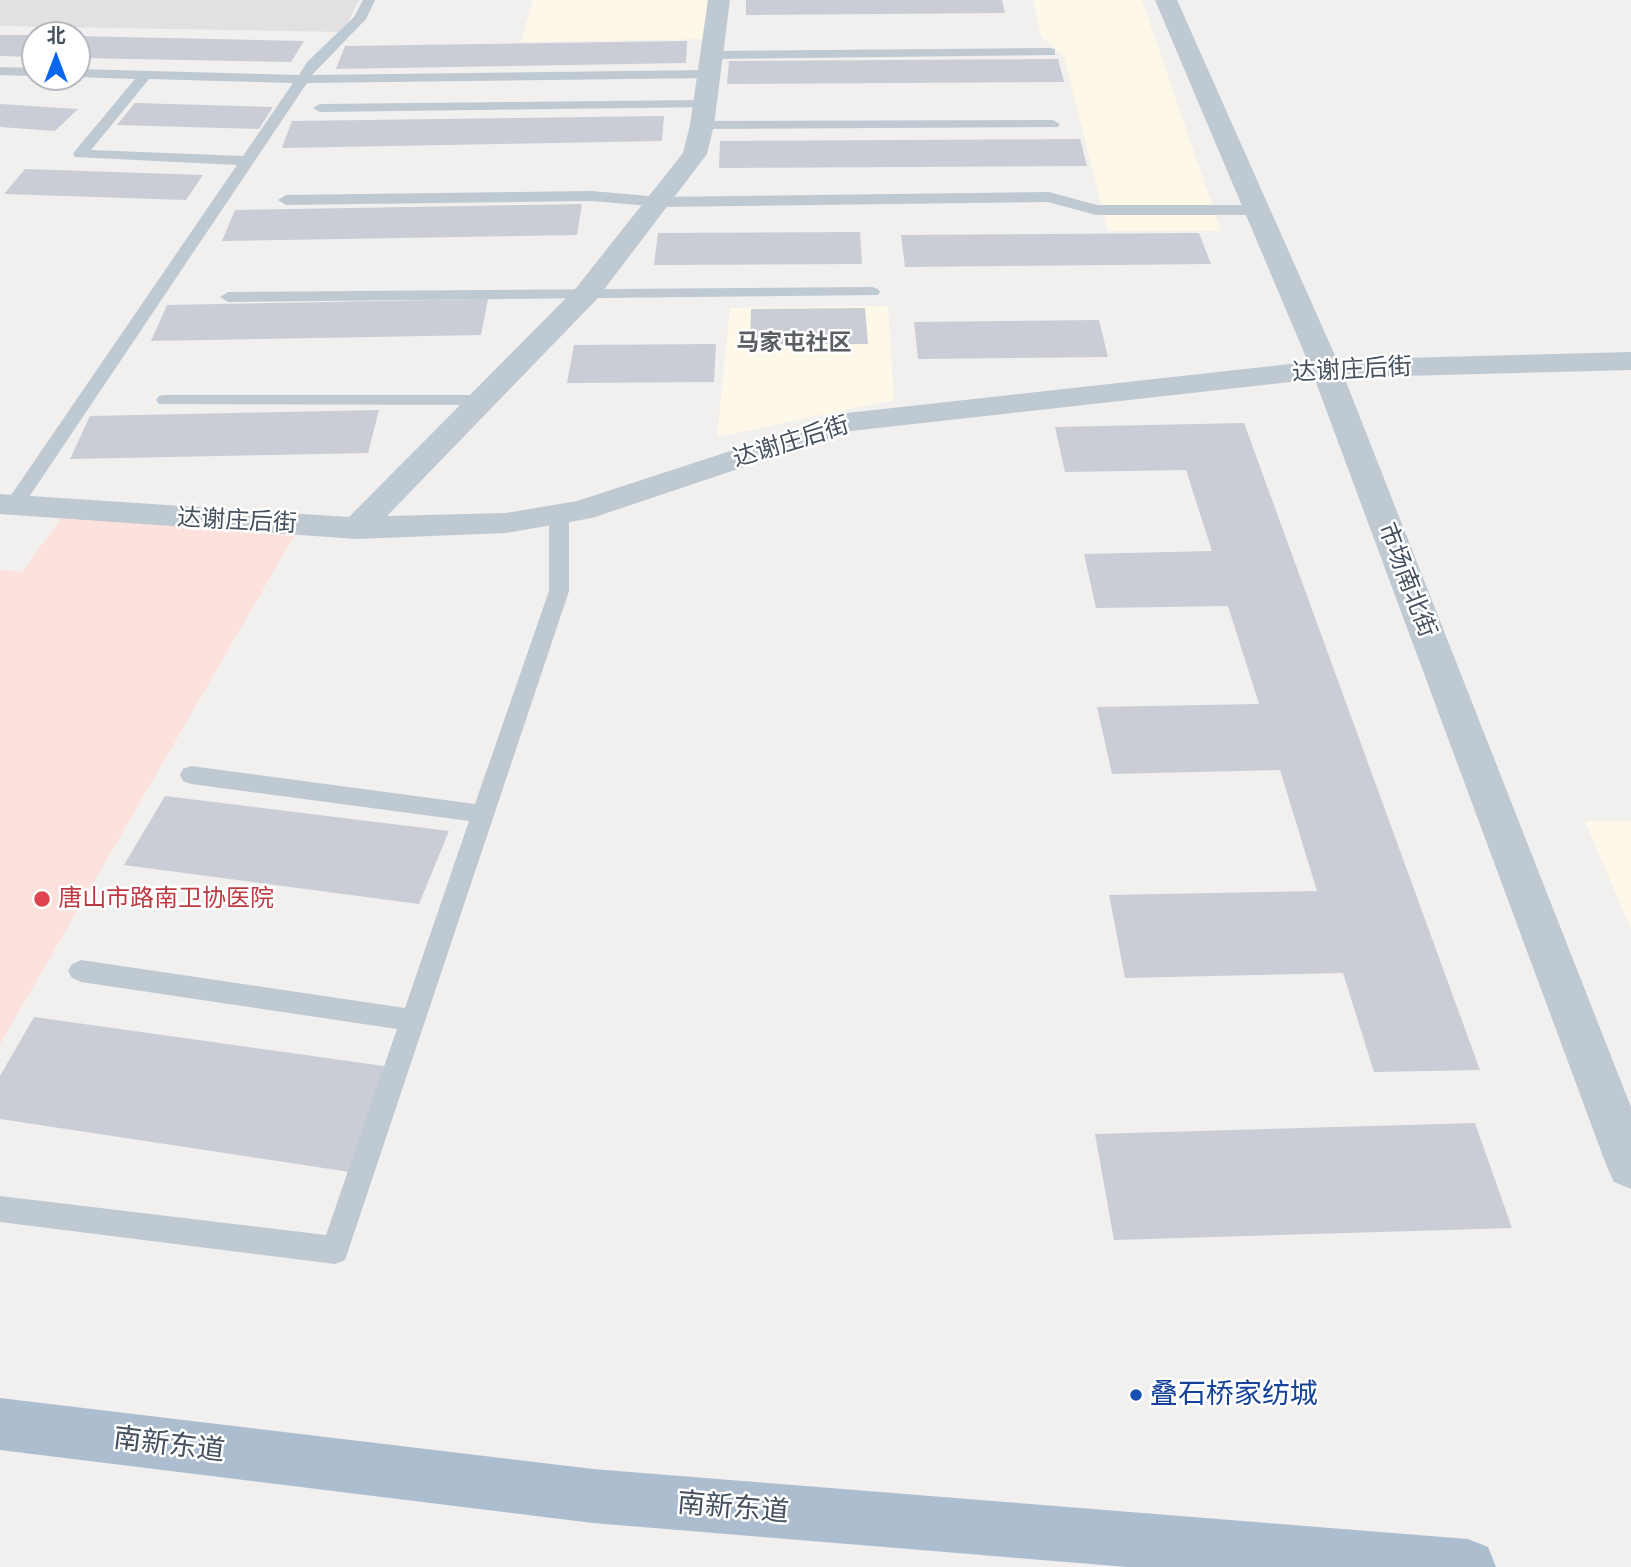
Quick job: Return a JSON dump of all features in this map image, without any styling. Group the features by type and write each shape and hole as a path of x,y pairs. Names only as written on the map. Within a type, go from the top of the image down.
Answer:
{"main road":[{"name":"南新东道","path":"0,1424 593,1496 1468,1567"}],"street":[{"path":"357,528 586,294 695,154 719,0"},
{"name":"市场南北街","path":"1166,0 1326,369 1631,1167"},
{"name":"达谢庄后街","path":"7,505 357,528 506,523 581,511 847,422 1326,369 1631,361"}],"lane":[{"path":"7,505 312,65 360,19 369,0"},
{"path":"91,73 303,79 1050,52"},
{"path":"0,71 21,72"},
{"path":"145,75 80,154 247,161"},
{"path":"320,108 703,114 1053,124"},
{"path":"286,200 592,195 660,202 1049,197 1096,210 1257,210"},
{"path":"228,297 872,292"},
{"path":"165,400 480,400"},
{"path":"0,1209 335,1250 559,591 559,514"},
{"path":"191,775 483,814"},
{"path":"81,971 413,1020"}],"shaded area":[{"path":"0,0 359,0 343,32 91,28 91,21 21,21 21,26 0,26"},
{"path":"533,0 715,0 709,39 521,42"},
{"path":"1033,0 1142,0 1221,231 1108,231 1064,57 1041,36"},
{"path":"888,306 894,400 717,437 730,308"},
{"name":"唐山市路南卫协医院","path":"62,517 294,536 0,1044 0,570 22,572"},
{"path":"1585,821 1631,821 1631,929"}],"building":[{"path":"746,0 1002,0 1005,13 746,15"},
{"path":"0,35 21,35 21,57 0,56"},
{"path":"91,36 304,41 291,62 91,58"},
{"path":"687,41 686,63 336,69 345,46"},
{"path":"1058,59 1064,82 727,84 729,61"},
{"path":"135,103 273,107 259,129 117,125"},
{"path":"0,104 78,109 55,131 0,127"},
{"path":"664,116 662,141 282,148 292,121"},
{"path":"1080,139 1087,166 719,168 720,141"},
{"path":"25,169 203,175 186,200 4,194"},
{"path":"582,204 577,235 222,241 235,210"},
{"path":"860,232 862,264 654,265 658,233"},
{"path":"1199,233 1211,264 905,267 901,235"},
{"path":"488,299 481,335 151,341 167,305"},
{"path":"865,308 868,344 750,344 751,309"},
{"path":"1099,320 1108,357 918,359 914,322"},
{"path":"716,344 714,382 567,383 574,345"},
{"path":"379,410 368,453 70,459 90,416"},
{"path":"1244,423 1480,1070 1374,1072 1343,973 1125,978 1109,895 1317,891 1280,770 1112,774 1097,707 1259,704 1228,606 1096,608 1084,554 1212,551 1186,470 1065,472 1055,427"},
{"path":"165,796 449,831 419,904 124,865"},
{"path":"34,1017 391,1067 350,1172 0,1119 0,1076"},
{"path":"1475,1123 1512,1228 1114,1240 1095,1134"}],"place":[{"name":"唐山市路南卫协医院","path":"42,899"},
{"name":"叠石桥家纺城","path":"1136,1395"}],"district":[{"name":"马家屯社区","path":"794,343"}]}
